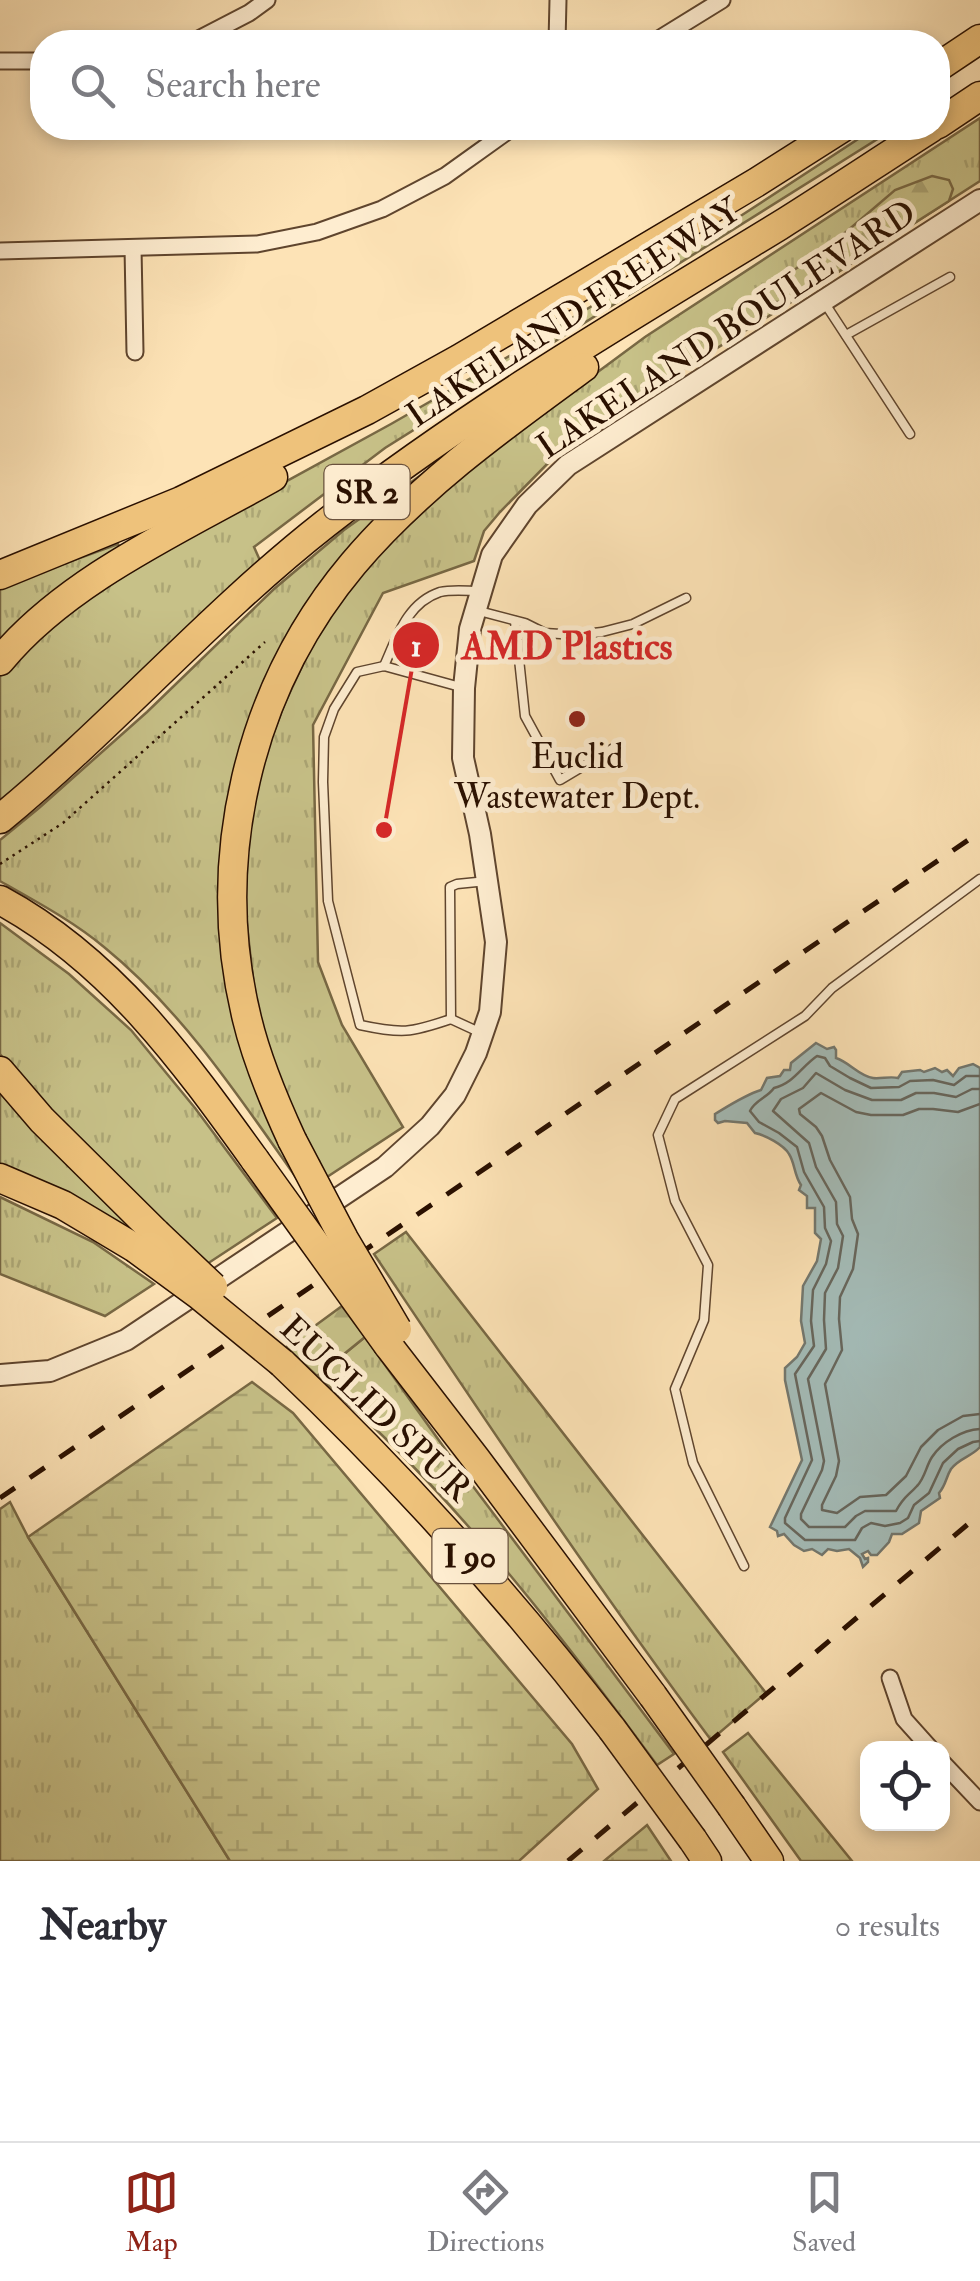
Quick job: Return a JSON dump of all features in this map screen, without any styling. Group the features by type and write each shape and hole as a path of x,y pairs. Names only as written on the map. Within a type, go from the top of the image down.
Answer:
{"highway":[{"path":"950,59 980,40"},
{"name":"LAKELAND FREEWAY","path":"950,116 980,96"},
{"name":"LAKELAND FREEWAY","path":"0,574 181,501 367,410 459,359 823,140"},
{"name":"LAKELAND FREEWAY","path":"0,819 242,595 362,496 490,407 912,140"},
{"path":"0,661 45,617 110,570 551,320 645,262 756,182"},
{"path":"394,1340 292,1140 265,1077 247,1020 236,959 232,901 237,818 261,724 286,666 334,588 420,495 569,378 780,225"},
{"name":"EUCLID SPUR","path":"8,904 69,946 130,1000 182,1061 394,1340 769,1861"},
{"path":"0,1071 146,1240"},
{"path":"0,1178 146,1240"},
{"name":"EUCLID SPUR","path":"146,1240 238,1311 282,1363 390,1468 462,1547 612,1730 700,1851"}],"street":[{"path":"216,30 267,0"},
{"path":"557,30 558,0"},
{"path":"673,30 722,0"},
{"path":"0,61 30,61"},
{"path":"0,251 257,244 317,232 382,208 445,176 495,140"},
{"name":"LAKELAND BOULEVARD","path":"0,1375 50,1370 126,1340 385,1167 430,1126 455,1096 490,1012 496,942 464,758 464,688 470,628 492,555 527,505 568,465 980,200"},
{"path":"133,248 135,352"},
{"path":"890,1678 904,1719 924,1741"},
{"path":"950,1770 980,1802"}],"lane":[{"path":"846,335 950,277"},
{"path":"824,302 910,434"},
{"path":"384,666 419,602 443,591 477,601 545,634 576,635 633,624 686,598"},
{"path":"515,620 524,716 560,780 616,746"},
{"path":"464,688 384,666 357,672 334,709 324,737 328,901 360,1025 396,1032 420,1030 451,1018 483,1034"},
{"path":"744,1566 694,1463 674,1390 704,1320 708,1264 675,1201 658,1135 674,1099 805,1016 832,988 980,879"},
{"path":"451,1018 450,887 487,880"}],"path":[{"path":"0,864 63,823 264,642"}],"green space":[{"path":"980,118 980,181 617,410 555,456 484,531 474,561 383,593 313,725 318,962 342,1025 403,1127 327,1177 293,1118 265,1041 255,997 244,898 245,843 265,755 319,630 376,556 476,462 645,337"},
{"path":"857,140 876,140 385,448 254,547 262,565 0,810 0,674 87,597 170,545 511,355 739,217"},
{"path":"932,176 949,180 953,189 949,201 797,298 763,302 771,285 846,232 895,190"},
{"path":"459,448 275,671 223,887 304,1189 212,1061 161,1001 92,938 0,881 0,840 147,712 274,589 344,530"},
{"path":"118,544 121,550 0,647 0,587"},
{"path":"0,923 69,974 131,1030 277,1218 207,1264 19,1079 0,1054"},
{"path":"0,1093 142,1234 138,1238 0,1167"},
{"path":"0,1197 93,1242 154,1284 105,1316 0,1274"},
{"path":"406,1232 766,1693 711,1740 582,1560 374,1254"},
{"path":"342,1306 365,1337 317,1376 286,1347"},
{"path":"365,1337 674,1754 657,1765 562,1640 462,1519 390,1443 317,1376"},
{"path":"252,1382 293,1413 572,1744 598,1789 519,1861 230,1861 28,1537"},
{"path":"10,1502 230,1861 0,1861 0,1509"},
{"path":"748,1733 852,1861 801,1861 723,1752"},
{"path":"647,1825 671,1861 604,1861"}],"water":[{"path":"816,1043 827,1049 834,1047 836,1058 873,1078 898,1078 902,1072 935,1068 947,1070 953,1076 959,1068 973,1064 980,1068 980,1447 951,1469 940,1498 921,1511 919,1523 902,1534 892,1534 877,1555 868,1551 862,1554 868,1558 863,1567 860,1558 849,1549 828,1549 822,1555 812,1549 804,1551 770,1527 802,1460 785,1368 805,1343 801,1321 803,1286 817,1261 821,1239 815,1233 815,1208 807,1208 807,1196 799,1190 801,1185 787,1151 755,1133 747,1123 715,1120 715,1114 761,1090 767,1078 790,1070 791,1063"}],"railway":[{"path":"0,1498 980,832"},
{"path":"568,1861 980,1514"}],"place":[{"name":"Euclid Wastewater Dept.","path":"577,719"},
{"name":"AMD Plastics","path":"384,830"}]}
